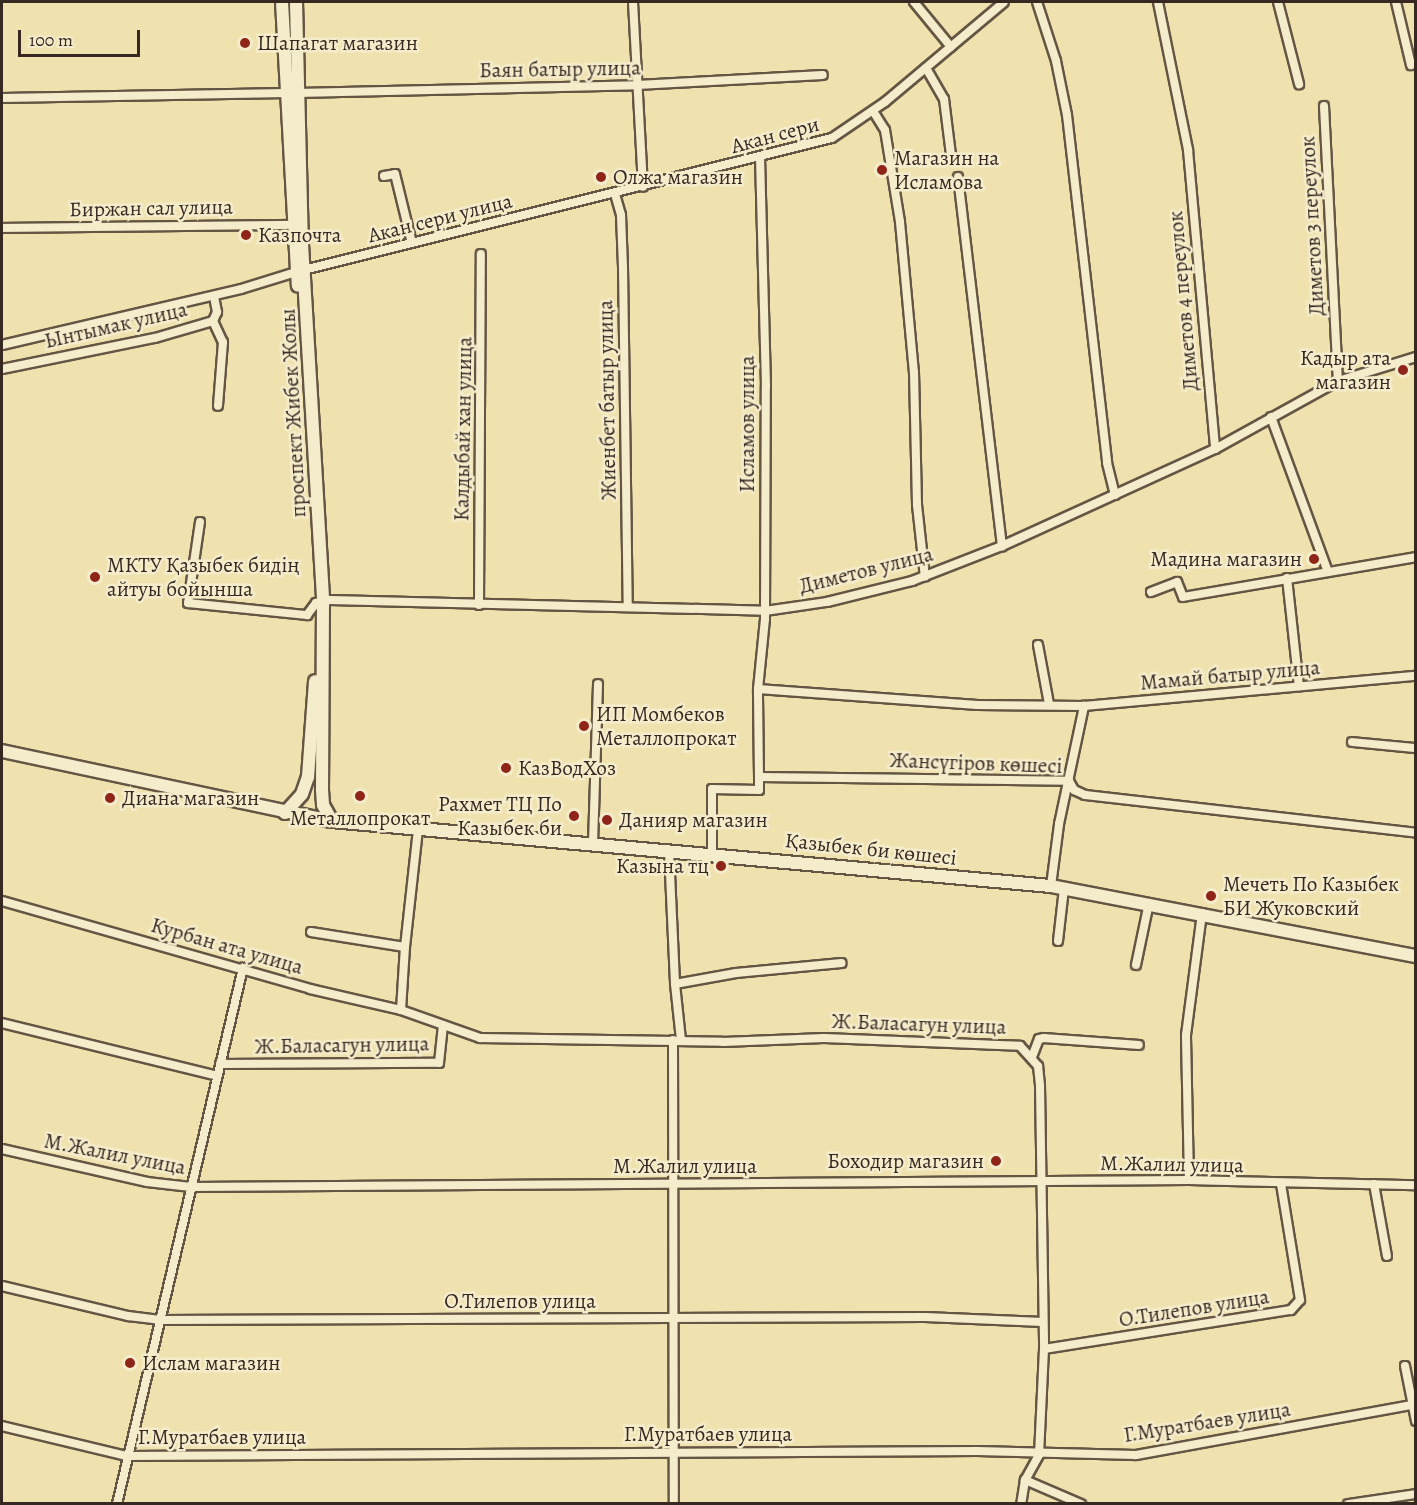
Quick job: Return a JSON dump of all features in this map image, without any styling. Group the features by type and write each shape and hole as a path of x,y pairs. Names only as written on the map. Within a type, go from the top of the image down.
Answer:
{"main road":[{"name":"проспект Жибек Жолы","path":"282,2 292,93 297,225 320,602 322,790 323,805 332,820"},
{"name":"проспект Жибек Жолы","path":"292,93 296,2"},
{"name":"проспект Жибек Жолы","path":"285,813 302,794 308,777 320,602"},
{"name":"Қазыбек би көшесі","path":"2,751 285,813 332,820 712,853 1051,886 1202,913 1416,956"}],"street":[{"path":"633,2 643,187"},
{"path":"914,2 951,47"},
{"name":"Акан сери","path":"643,187 832,138 873,111 1005,2"},
{"path":"1037,2 1056,61 1076,189 1107,463 1115,495"},
{"name":"Диметов 4 переулок","path":"1158,2 1188,150 1215,449"},
{"path":"1278,2 1299,84"},
{"path":"1396,2 1411,65"},
{"path":"926,68 944,99 951,155"},
{"name":"Баян батыр улица","path":"2,98 637,85 823,75"},
{"name":"Диметов 3 переулок","path":"1324,106 1338,381"},
{"path":"873,111 885,130 900,222 914,372 917,505 925,577"},
{"name":"Исламов улица","path":"759,777 758,689 765,610 766,386 760,158"},
{"path":"384,176 395,174 412,243"},
{"path":"958,177 1002,546"},
{"name":"Акан сери улица","path":"2,345 214,296 301,271 643,187"},
{"name":"Жиенбет батыр улица","path":"615,194 621,215 623,267 628,606"},
{"name":"Биржан сал улица","path":"2,228 297,225"},
{"name":"Калдыбай хан улица","path":"479,605 482,254"},
{"name":"Ынтымак улица","path":"2,369 155,338 213,321 217,312 214,296"},
{"path":"213,321 223,342 218,406"},
{"name":"Диметов улица","path":"320,602 765,610 827,602 925,577 1002,546 1215,449 1338,381 1416,357"},
{"path":"1271,417 1328,572"},
{"path":"200,522 188,603 307,615 320,602"},
{"path":"1151,592 1177,582 1183,597 1416,557"},
{"path":"1287,578 1299,686"},
{"path":"1038,645 1049,704"},
{"name":"Мамай батыр улица","path":"758,689 977,705 1084,706 1416,676"},
{"path":"593,844 598,684"},
{"path":"1051,886 1084,706"},
{"path":"1352,742 1416,748"},
{"path":"712,853 712,789 759,790 759,777"},
{"name":"Жансүгіров көшесі","path":"759,777 1069,781 1074,790 1085,795 1416,833"},
{"path":"401,1010 405,947 418,829"},
{"path":"669,851 677,1040 671,1185 676,1318 674,1503"},
{"path":"1058,941 1064,888"},
{"name":"Курбан ата улица","path":"2,901 401,1010 443,1025"},
{"path":"1136,965 1149,903"},
{"path":"1189,1180 1186,1035 1202,913"},
{"path":"311,932 405,947"},
{"path":"675,984 736,973 842,963"},
{"path":"117,1503 243,968"},
{"path":"2,1023 217,1076"},
{"name":"Ж.Баласагун улица","path":"220,1064 439,1063 443,1025 480,1038 915,1041 1020,1046 1032,1057 1039,1039 1044,1038 1139,1045"},
{"path":"1022,1503 1025,1480 1039,1455 1044,1349 1040,1086 1038,1066 1032,1057"},
{"name":"М.Жалил улица","path":"2,1149 147,1182 191,1187 1189,1180 1281,1184 1416,1185"},
{"name":"О.Тилепов улица","path":"1044,1349 1291,1310 1300,1300 1281,1184"},
{"path":"1374,1184 1387,1256"},
{"name":"О.Тилепов улица","path":"2,1286 128,1316 160,1320 925,1317 1043,1322"},
{"path":"1405,1366 1416,1421"},
{"name":"Г.Муратбаев улица","path":"2,1426 127,1456 977,1451 1039,1455 1136,1455 1414,1404"},
{"path":"1025,1480 1080,1503"},
{"path":"1348,1503 1416,1494"}],"place":[{"name":"Шапагат магазин","path":"245,43"},
{"name":"Магазин на Исламова","path":"882,170"},
{"name":"Олжа магазин","path":"601,177"},
{"name":"Казпочта","path":"246,235"},
{"name":"Кадыр ата магазин","path":"1403,370"},
{"name":"Мадина магазин","path":"1314,559"},
{"name":"МКТУ Қазыбек бидің айтуы бойынша","path":"95,577"},
{"name":"ИП Момбеков Металлопрокат","path":"584,726"},
{"name":"КазВодХоз","path":"506,768"},
{"name":"Металлопрокат","path":"360,796"},
{"name":"Диана магазин","path":"110,798"},
{"name":"Рахмет ТЦ По Казыбек би","path":"574,816"},
{"name":"Данияр магазин","path":"607,820"},
{"name":"Казына тц","path":"721,866"},
{"name":"Мечеть По Казыбек БИ Жуковский","path":"1211,896"},
{"name":"Боходир магазин","path":"996,1161"},
{"name":"Ислам магазин","path":"130,1363"}]}
